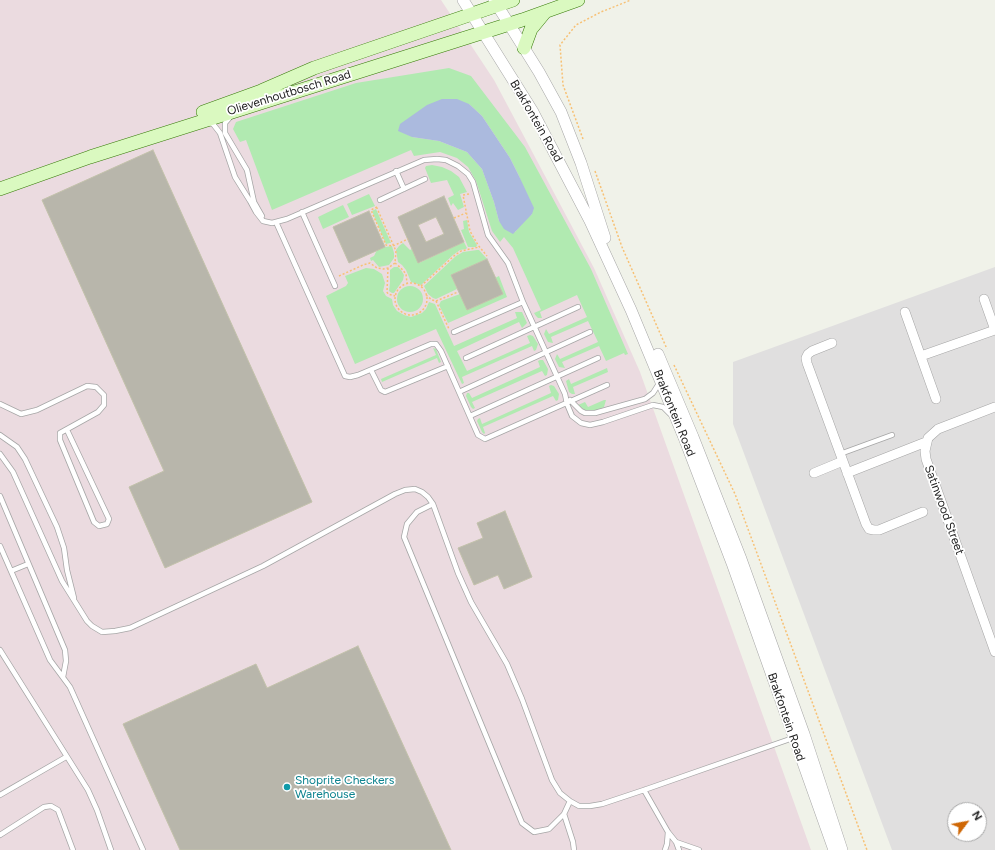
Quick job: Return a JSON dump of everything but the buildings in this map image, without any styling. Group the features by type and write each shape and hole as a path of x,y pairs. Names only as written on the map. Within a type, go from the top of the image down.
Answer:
{"main road":[{"name":"Olievenhoutbosch Road","path":"0,180 34,170 250,95 314,68 472,14 495,3 513,0"},
{"name":"Olievenhoutbosch Road","path":"0,188 200,121 509,24 578,0"},
{"path":"524,48 531,30 547,11"}],"street":[{"name":"Brakfontein Road","path":"463,0 533,112 572,186 606,256 661,380 735,570 793,738 834,850"},
{"name":"Brakfontein Road","path":"495,3 549,89 567,126 581,163 609,249 668,376 741,560 804,734 842,850"},
{"path":"921,356 995,330 984,299"},
{"path":"905,312 936,399"},
{"path":"832,343 812,351 806,358 866,524 869,528 879,530 923,512"},
{"path":"847,473 926,442 931,434 938,429 995,407"},
{"name":"Satinwood Street","path":"926,442 926,459 995,652"},
{"path":"814,473 842,457"},
{"path":"771,643 769,646 769,652 796,728 793,738"}],"lane":[{"path":"243,108 232,115 225,123 225,133 247,170 254,202 259,212 267,221"},
{"path":"200,121 213,124 220,133 237,181 258,216 263,221 276,222 421,161 433,159 450,162 465,171 475,188 488,236 508,263 523,302 569,403 572,416 577,421 590,425 645,407 658,405 666,410 685,440"},
{"path":"396,171 404,189"},
{"path":"380,200 426,179"},
{"path":"302,212 335,286"},
{"path":"276,222 345,376 350,377 371,370 434,344 440,347 478,435 485,439 569,403 606,385"},
{"path":"454,332 523,302"},
{"path":"466,358 578,308"},
{"path":"459,392 590,332"},
{"path":"470,416 598,358"},
{"path":"371,370 381,390 386,392 448,366"},
{"path":"569,403 585,413 595,413 644,399 653,393 661,380"},
{"path":"0,404 21,414 37,410 87,386 96,387 104,395 104,405 98,412 60,433 60,440 94,522 99,526 107,524 109,519 67,430"},
{"path":"0,435 17,447 25,458 57,527 63,543 67,570 75,604"},
{"path":"842,457 892,435"},
{"path":"0,454 12,472 52,562 75,604 92,626 102,632 122,630 142,623 263,566 395,494 405,490 415,489 422,492 433,504 458,573 471,602 507,664 522,699 552,780 560,794 570,802 579,806 602,804 793,738"},
{"path":"0,496 64,650 66,661 63,677"},
{"path":"433,504 417,512 407,524 404,537 522,823 534,832 550,829 564,814 570,802"},
{"path":"0,546 50,660 70,687 143,850"},
{"path":"11,571 28,564"},
{"path":"0,650 88,790 97,810 110,850"},
{"path":"0,795 66,757"},
{"path":"644,790 668,832 676,842 679,850"},
{"path":"0,835 44,807 51,806 58,810 74,850"},
{"path":"564,814 574,850"},
{"path":"665,850 668,832"},
{"path":"676,842 699,850"}],"path":[{"path":"585,144 564,85 560,45 576,25 601,12 631,0"},
{"path":"593,166 622,247 668,351"},
{"path":"468,188 469,194 463,195 470,231 487,256"},
{"path":"332,279 363,265 370,264 377,268 388,268 395,263 396,257 393,246 375,202 380,200"},
{"path":"377,207 370,210 386,245 393,246 408,239"},
{"path":"454,218 466,213"},
{"path":"421,286 461,251 480,247"},
{"path":"395,263 406,274 408,283"},
{"path":"388,268 387,292 388,294 395,296"},
{"path":"408,283 421,286 426,295 427,301 422,310 412,315 402,312 395,303 395,296 398,289 408,283"},
{"path":"436,301 458,292"},
{"path":"426,295 432,300 436,301 451,334 454,332"},
{"path":"674,365 734,494 867,850"}],"shaded area":[{"path":"0,0 441,0 494,80 594,268 640,372 811,850 0,850"},
{"path":"995,267 995,850 892,850 733,424 733,362"}],"green space":[{"path":"449,68 471,76 525,147 591,269 628,354 625,355 624,353 606,361 599,346 562,362 565,368 559,367 555,359 557,354 560,359 598,342 588,321 551,337 553,343 548,342 544,334 546,329 549,334 587,317 577,295 540,312 542,318 538,318 536,316 534,313 541,310 513,248 504,237 500,242 492,231 476,181 468,167 457,158 440,152 414,156 411,150 272,210 246,140 240,142 233,129 236,122 356,83","holes":["469,104 482,116 510,158 519,176 532,214 515,232 499,221 482,169 467,152 439,141 412,137"]},
{"path":"432,165 451,171 459,177 467,192 460,194 464,207 458,210 453,203 451,206 448,198 454,195 447,180 431,183 425,168 426,166"},
{"path":"369,194 375,206 352,215 347,204"},
{"path":"343,205 349,217 323,229 318,217"},
{"path":"376,209 391,243 386,244 372,211"},
{"path":"467,220 469,232 477,245 476,247 468,247 461,230 464,229 463,221"},
{"path":"464,242 467,248 466,249 460,250 453,255 421,285 411,282 406,270 398,262 396,250 403,243 410,250 412,249 419,263"},
{"path":"392,246 394,258 389,265 379,267 373,260 371,261 370,258 374,256 377,250"},
{"path":"479,250 487,259 451,275 457,289 436,299 428,294 424,286 456,256 463,252"},
{"path":"394,267 398,267 404,275 403,280 394,293 392,293 389,291 390,270"},
{"path":"366,268 374,269 382,274 385,283 383,291 386,296 392,299 393,305 397,311 404,315 411,317 422,313 426,309 429,302 435,304 454,346 517,318 515,312 522,312 527,323 522,328 519,322 457,351 467,371 530,343 527,336 530,335 533,336 538,344 536,350 534,351 532,346 462,377 464,383 462,384 436,329 355,364 326,296 346,286 348,283 345,276"},
{"path":"499,276 507,297 448,323 439,305 441,301 460,294 467,310 503,294 495,278"},
{"path":"410,286 420,289 423,299 420,309 410,312 400,309 397,299 400,289"},
{"path":"433,348 436,349 441,362 439,363 437,358 382,382 381,379 436,355"},
{"path":"543,360 548,369 547,375 545,376 542,371 472,402 475,408 473,409 471,407 466,396 467,393 469,393 472,398 540,367 538,361"},
{"path":"607,368 608,372 573,387 575,394 569,392 566,381 569,379 571,384"},
{"path":"549,386 554,386 559,394 558,400 556,401 553,396 483,427 485,433 484,434 482,432 477,421 478,419 480,418 482,424 551,393"},
{"path":"606,400 604,407 595,411 585,410 578,405 585,402 588,407"}],"water":[{"path":"442,99 457,99 469,104 482,116 510,158 534,208 532,214 513,234 504,229 499,221 482,169 467,152 439,141 412,137 398,131 400,124 427,105"}],"place":[{"name":"Shoprite Checkers Warehouse","path":"287,787"}]}
